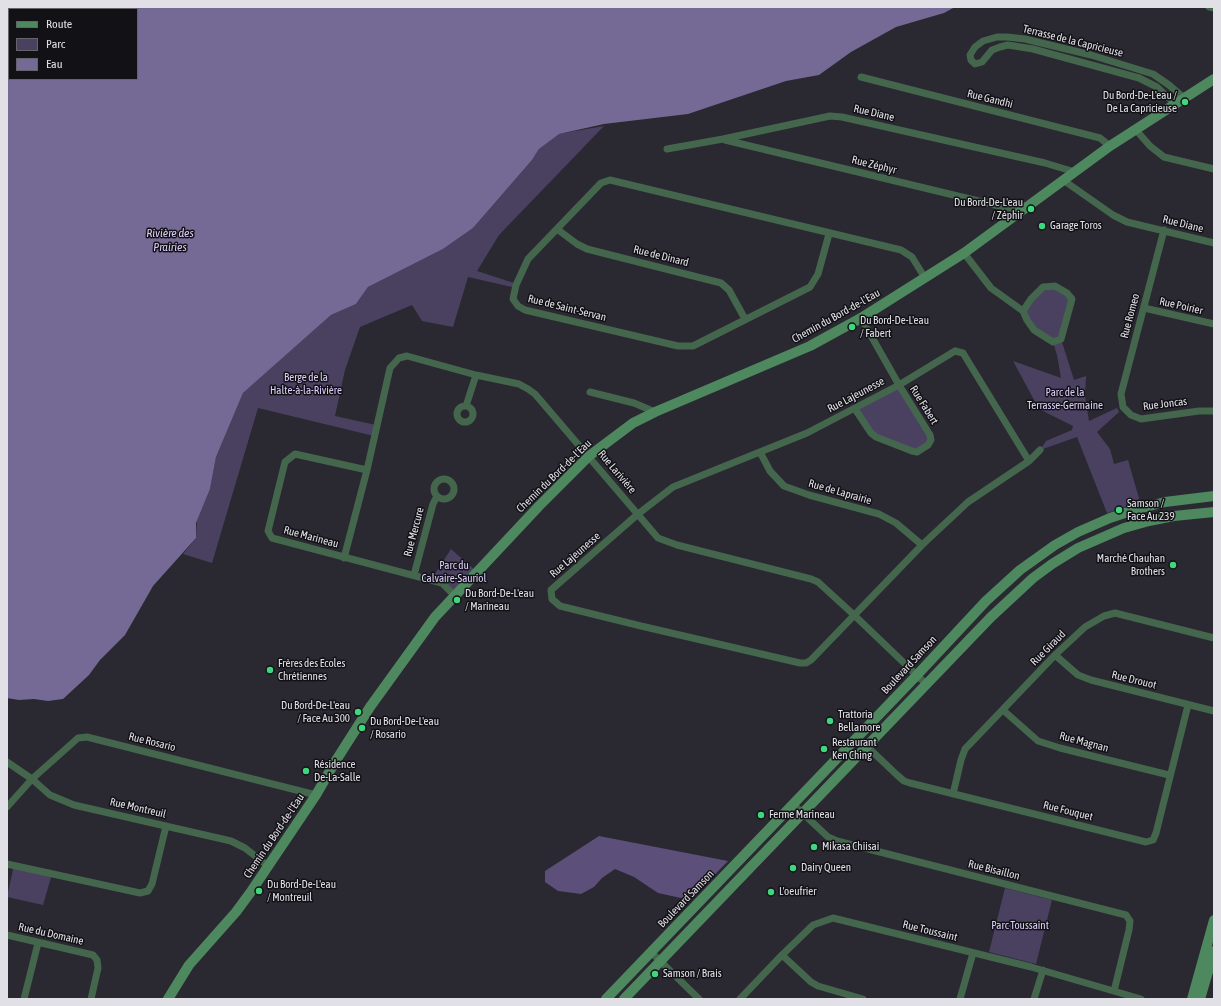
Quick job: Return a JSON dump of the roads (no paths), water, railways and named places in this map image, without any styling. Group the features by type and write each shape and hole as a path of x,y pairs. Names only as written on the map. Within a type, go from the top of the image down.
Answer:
{"street":[{"path":"1209,7 1214,8"},
{"name":"Terrasse de la Capricieuse","path":"997,37 1025,39 1091,55 1153,74 1169,85 1180,101 1139,78 1033,49 1008,45 992,50 982,62 975,64 971,60 970,55 975,47 983,41 997,37"},
{"path":"1090,64 1091,55"},
{"name":"Rue Gandhi","path":"861,77 1100,138 1110,146"},
{"name":"Chemin du Bord-de-l'Eau","path":"168,999 189,964 236,912 316,795 370,707 434,617 589,456 633,423 655,412 810,346 861,318 964,253 1110,146 1214,79"},
{"name":"Rue Diane","path":"667,149 723,139 830,116 842,117 1045,163 1075,172"},
{"path":"1136,130 1150,146 1164,157 1214,169"},
{"name":"Rue Zéphyr","path":"723,139 1020,212"},
{"name":"Rue de Saint-Servan","path":"829,234 818,274 810,287 693,346 678,346 525,310 518,306 513,299 516,285 528,259 601,183 610,180 829,234 901,250 912,258 925,278"},
{"name":"Rue Diane","path":"1063,180 1103,208 1127,222 1214,243"},
{"name":"Rue de Dinard","path":"557,228 587,249 721,283 729,290 745,319"},
{"name":"Rue Romeo","path":"1123,407 1121,394 1164,230"},
{"path":"964,253 991,288 1023,311 1034,330 1052,342 1061,339 1072,299 1067,292 1055,286 1043,287 1031,299 1023,311"},
{"name":"Rue Poirier","path":"1144,308 1214,324"},
{"name":"Rue Fabert","path":"854,409 871,433 876,437 917,452 928,445 930,435 899,385 861,318"},
{"name":"Rue Lajeunesse","path":"1029,461 963,353 955,351 899,385 807,433 673,487 638,514 551,590 552,599 560,606 806,664 922,545 968,502 1029,461 1040,450"},
{"name":"Rue Larivière","path":"344,558 367,470 390,368 400,358 406,356 476,375 519,384 528,389 535,394 658,538 677,546 811,579 824,587 926,684"},
{"path":"466,406 476,375"},
{"path":"590,392 634,402 655,412"},
{"name":"Rue Joncas","path":"1123,407 1131,415 1141,419 1199,411 1214,411"},
{"name":"Rue de Laprairie","path":"760,452 770,471 784,486 809,495 879,514 896,523 922,545"},
{"name":"Rue Marineau","path":"367,470 295,454 285,462 268,531 272,538 442,583 454,595"},
{"name":"Rue Mercure","path":"414,575 433,504 437,496"},
{"name":"Boulevard Samson","path":"606,999 1001,586 1025,565 1055,545 1100,522 1134,510 1180,500 1214,496"},
{"path":"624,999 926,684 1011,597 1033,578 1062,558 1096,540 1132,526 1174,516 1214,512"},
{"name":"Rue Giraud","path":"953,794 965,749 1055,655 1085,627 1104,616 1115,613 1214,638"},
{"name":"Rue Drouot","path":"1055,655 1078,675 1091,680 1214,711"},
{"name":"Rue Fouquet","path":"857,737 904,781 1146,842 1152,840 1155,836 1169,775 1188,705"},
{"name":"Rue Magnan","path":"1003,710 1038,741 1060,748 1169,775"},
{"name":"Rue Rosario","path":"7,807 32,779 78,738 87,737 316,795"},
{"name":"Rue Montreuil","path":"7,762 32,779 50,794 74,805 231,841 244,848 268,866"},
{"name":"Rue Bisaillon","path":"793,804 828,837 837,841 1126,915 1130,921 1130,930 1114,991"},
{"path":"7,864 140,893 148,890 152,884 166,826"},
{"name":"Rue Toussaint","path":"740,999 813,925 833,918 1043,970 1141,999"},
{"path":"1192,999 1214,920"},
{"name":"Rue du Domaine","path":"7,935 93,955 97,960 98,968 91,999"},
{"path":"24,999 38,943"},
{"path":"1200,999 1214,951"},
{"path":"651,952 699,999"},
{"path":"960,999 972,953"},
{"path":"782,955 811,982 818,986 863,999"},
{"path":"1034,999 1043,970"}],"water":[{"name":"Rivière des Prairies","path":"7,7 955,7 944,13 896,27 851,52 819,75 786,81 688,114 604,124 559,134 539,149 532,160 473,228 443,249 368,287 356,304 331,315 243,393 216,457 210,489 196,523 196,538 153,586 125,635 100,660 89,675 63,699 48,701 34,699 19,700 7,698"}],"place":[{"name":"Du Bord-De-L'eau / De La Capricieuse","path":"1185,102"},
{"name":"Du Bord-De-L'eau / Zéphir","path":"1031,209"},
{"name":"Garage Toros","path":"1042,226"},
{"name":"Du Bord-De-L'eau / Fabert","path":"852,327"},
{"name":"Samson / Face Au 239","path":"1119,510"},
{"name":"Marché Chauhan Brothers","path":"1173,565"},
{"name":"Du Bord-De-L'eau / Marineau","path":"457,600"},
{"name":"Frères des Ecoles Chrétiennes","path":"270,670"},
{"name":"Du Bord-De-L'eau / Face Au 300","path":"358,712"},
{"name":"Trattoria Bellamore","path":"830,721"},
{"name":"Du Bord-De-L'eau / Rosario","path":"362,728"},
{"name":"Restaurant Ken Ching","path":"824,749"},
{"name":"Résidence De-La-Salle","path":"306,771"},
{"name":"Ferme Marineau","path":"761,815"},
{"name":"Mikasa Chiisai","path":"814,847"},
{"name":"Dairy Queen","path":"793,868"},
{"name":"Du Bord-De-L'eau / Montreuil","path":"259,891"},
{"name":"L'oeufrier","path":"771,892"},
{"name":"Samson / Brais","path":"655,974"}],"park label":[{"name":"Berge de la Halte-à-la-Rivière","path":"306,384"},
{"name":"Parc de la Terrasse-Germaine","path":"1065,399"},
{"name":"Parc du Calvaire-Sauriol","path":"454,572"},
{"name":"Parc Toussaint","path":"1020,926"}]}
